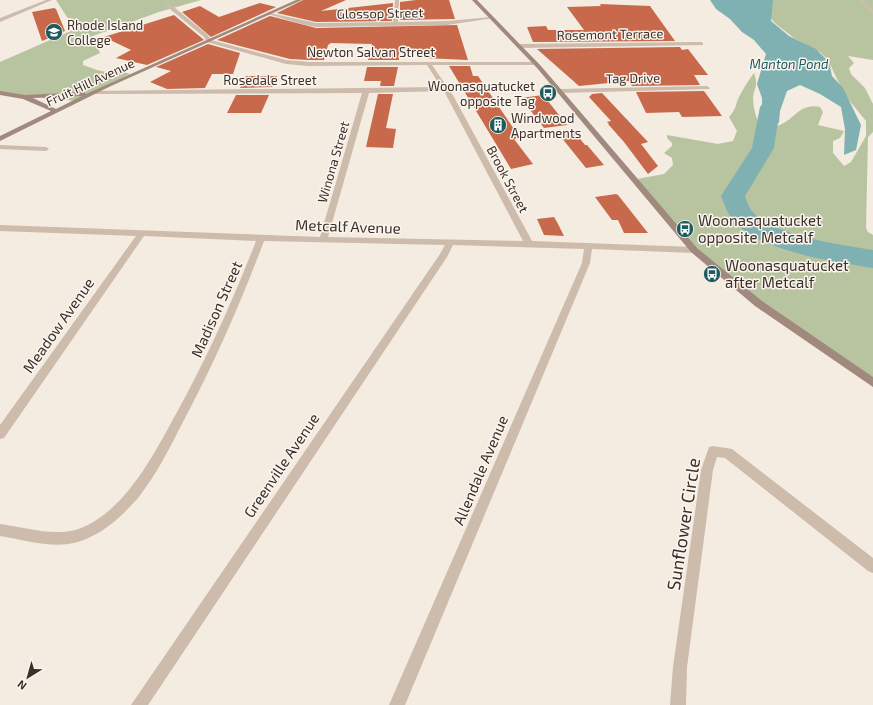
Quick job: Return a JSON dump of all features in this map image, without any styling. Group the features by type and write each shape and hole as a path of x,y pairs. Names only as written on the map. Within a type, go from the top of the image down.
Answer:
{"street":[{"path":"0,20 50,0"},
{"name":"Fruit Hill Avenue","path":"0,139 94,92 300,0"},
{"path":"395,24 397,0"},
{"path":"474,0 520,46 560,91 694,250 711,266 758,304 873,383"},
{"path":"861,0 873,13"},
{"path":"167,4 206,36 209,41"},
{"name":"Glossop Street","path":"270,14 316,25 447,24 492,18"},
{"name":"Newton Salvan Street","path":"209,41 286,62 309,64 535,63"},
{"name":"Rosemont Terrace","path":"520,46 701,44"},
{"name":"Brook Street","path":"428,63 446,89 529,244"},
{"name":"Tag Drive","path":"560,91 707,88"},
{"name":"Rosedale Street","path":"94,92 366,91 446,89"},
{"name":"Winona Street","path":"323,239 366,91"},
{"path":"0,93 25,97 76,96 94,92"},
{"path":"25,97 56,111"},
{"path":"0,147 46,149"},
{"name":"Metcalf Avenue","path":"0,228 261,238 529,244 694,250"},
{"name":"Meadow Avenue","path":"0,434 142,233"},
{"name":"Madison Street","path":"0,530 66,539 95,527 121,506 141,485 195,390 233,309 261,238"},
{"name":"Greenville Avenue","path":"139,705 444,255 450,243"},
{"name":"Allendale Avenue","path":"397,705 586,262 588,247"},
{"name":"Sunflower Circle","path":"678,705 680,667 708,470 713,451 728,453 873,566"}],"green space":[{"name":"Rhode Island College","path":"56,0 201,0 159,12 82,40 81,44 97,46 100,53 83,61 83,65 106,72 118,70 130,74 76,101 0,94 0,62 73,30 77,24 67,17"},
{"path":"772,0 873,0 873,60 848,56 854,63 849,68 851,74 865,88 873,104 873,132 868,137 866,228 868,232 873,235 873,381 798,331 694,246 637,179 664,174 673,165 672,158 664,153 672,146 672,143 667,138 667,135 718,144 733,141 737,131 729,117 735,109 742,91 754,73 756,84 753,98 756,117 761,126 772,127 780,125 804,108 811,106 820,107 823,112 818,125 844,131 840,138 833,141 833,153 844,166 851,162 866,136 866,121 844,94 828,60 820,52 794,38 772,20 767,8"}],"water":[{"name":"Manton Pond","path":"710,0 773,0 771,21 789,36 816,49 829,62 832,76 843,88 861,125 856,150 844,155 845,129 841,107 820,94 800,85 787,91 780,111 779,122 763,148 762,98 757,84 766,54 754,40 742,32 730,19 716,9"}],"building":[{"path":"303,0 346,0 321,11 393,3 392,21 316,22 277,13"},
{"path":"416,0 449,0 455,19 400,20 400,2"},
{"path":"260,3 276,7 211,37 182,12 200,6 219,17"},
{"path":"600,4 650,6 675,41 533,42 527,27 546,26 548,30 584,30 567,7 601,6"},
{"path":"54,8 56,9 65,31 42,41 32,12"},
{"path":"174,15 204,40 147,65 116,58 131,50 104,37"},
{"path":"270,16 316,28 457,25 468,60 424,58 424,50 399,50 399,60 368,60 372,44 331,43 328,45 324,60 290,59 217,40"},
{"path":"208,44 240,53 233,74 212,74 205,88 167,89 150,82 171,71 156,67"},
{"path":"680,47 682,50 688,49 708,75 694,75 700,85 632,86 629,81 579,86 537,49"},
{"path":"449,66 470,66 473,76 478,76 520,138 514,139 533,164 511,169"},
{"path":"367,67 398,67 394,86 380,86 381,81 364,81"},
{"path":"246,76 277,76 272,87 240,88"},
{"path":"704,91 722,116 682,117 679,112 646,113 636,92"},
{"path":"602,93 648,142 641,144 658,166 648,174 624,142 608,124 607,122 611,121 589,97 592,94"},
{"path":"378,94 393,94 386,128 396,129 393,148 366,147"},
{"path":"236,95 269,95 261,113 227,113"},
{"name":"Windwood Apartments","path":"543,95 567,125 544,128 521,98"},
{"path":"573,130 604,165 586,168 557,132"},
{"path":"616,194 648,233 624,233 618,220 612,220 595,197"},
{"path":"554,217 564,236 544,235 537,219"}],"waterway":[{"path":"770,107 763,148 733,196 741,213 757,227 771,234 805,246 873,259"}],"place":[{"name":"Rhode Island College","path":"54,32"},
{"name":"Woonasquatucket opposite Tag","path":"548,93"},
{"name":"Windwood Apartments","path":"498,125"},
{"name":"Woonasquatucket opposite Metcalf","path":"685,229"},
{"name":"Woonasquatucket after Metcalf","path":"712,274"}]}
